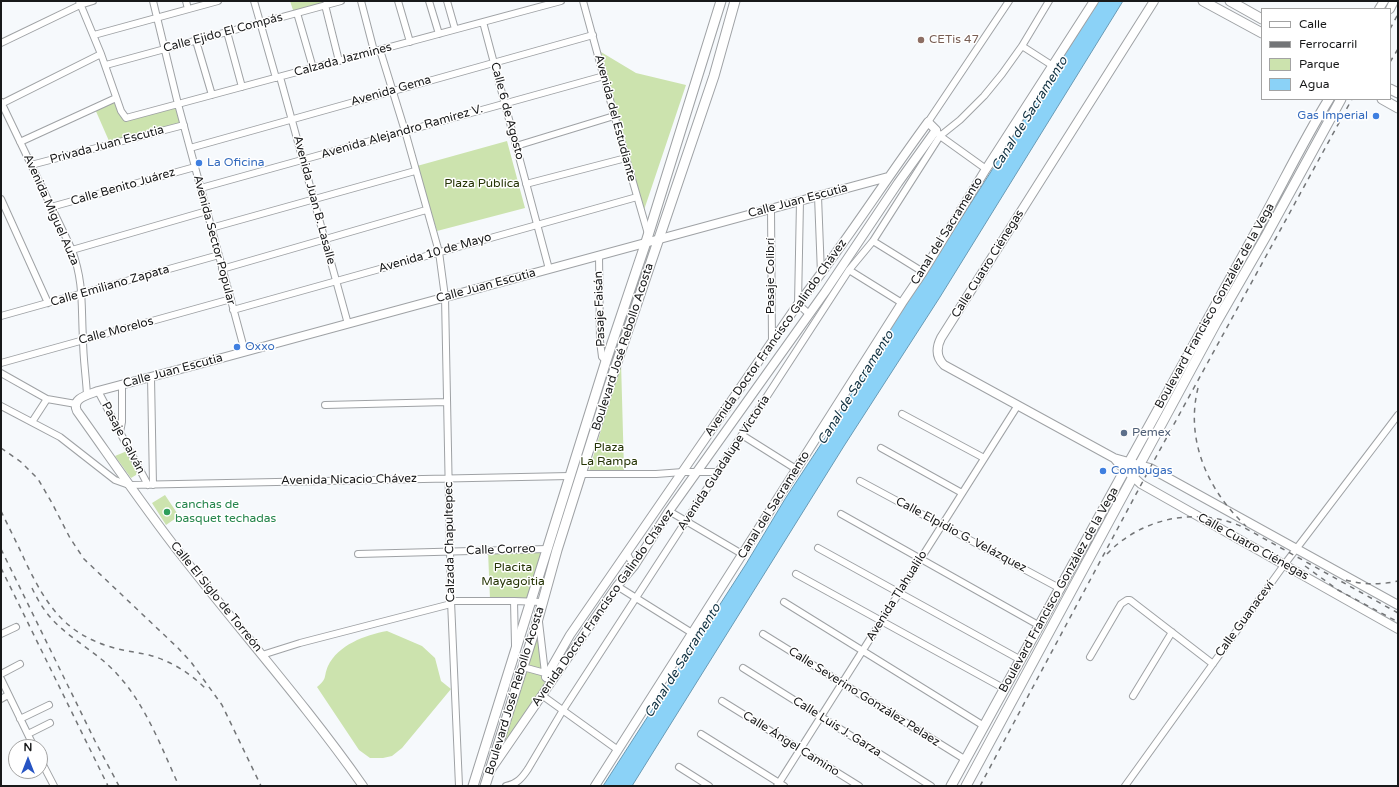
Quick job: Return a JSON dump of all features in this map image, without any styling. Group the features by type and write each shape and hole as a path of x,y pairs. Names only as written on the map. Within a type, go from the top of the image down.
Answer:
{"main road":[{"name":"Boulevard José Rebollo Acosta","path":"473,786 606,361 647,238 721,1"},
{"name":"Boulevard José Rebollo Acosta","path":"485,786 539,616 566,521 621,347 639,300 712,83 735,1"},
{"path":"1203,1 1261,32"},
{"path":"1230,1 1261,18"},
{"path":"707,44 704,73 707,80 712,83"},
{"name":"Boulevard Francisco González de la Vega","path":"951,786 1061,589 1217,301 1328,100"},
{"name":"Boulevard Francisco González de la Vega","path":"966,786 1216,323 1266,236 1340,100"},
{"path":"1384,100 1398,108"},
{"path":"1291,168 1300,173"},
{"path":"1257,230 1266,236"},
{"path":"566,521 566,513 574,484 573,479 570,476"}],"street":[{"path":"1,42 80,3 93,1"},
{"name":"Avenida Sector Popular","path":"153,1 166,49 178,104 245,352"},
{"path":"186,1 188,9"},
{"path":"94,35 218,1"},
{"name":"Avenida Juan B. Lasalle","path":"254,1 292,119 348,324"},
{"name":"Calle Ejido El Compás","path":"106,66 341,1"},
{"name":"Calzada Chapultepec","path":"361,1 405,131 438,252 445,297 451,601 459,786"},
{"path":"398,1 410,42"},
{"path":"429,1 439,34"},
{"path":"447,1 455,29"},
{"name":"Calzada Jazmines","path":"116,98 121,111 126,118 561,1"},
{"name":"Avenida del Estudiante","path":"583,1 647,238"},
{"name":"Avenida Doctor Francisco Galindo Chávez","path":"545,675 570,635 798,304 821,275 888,177 928,122 1009,1"},
{"name":"Avenida Guadalupe Victoria","path":"506,786 513,785 523,777 563,710 717,472 850,270 873,241 938,133 960,120 984,96 1022,46 1049,1"},
{"name":"Canal del Sacramento","path":"595,786 1094,1"},
{"name":"Calle Cuatro Ciénegas","path":"1154,1 939,342 937,353 940,361 944,365 1128,466 1140,465 1150,468 1398,605"},
{"path":"20,142 116,98 106,66 80,3"},
{"path":"325,6 339,61"},
{"path":"297,13 313,68"},
{"name":"Calle 6 de Agosto","path":"483,22 549,269"},
{"path":"227,32 242,87"},
{"name":"Avenida Gema","path":"190,148 593,35"},
{"path":"196,41 212,95"},
{"path":"1022,46 1054,66"},
{"path":"1,103 101,54"},
{"name":"Avenida Alejandro Ramírez V.","path":"201,188 604,76"},
{"name":"Avenida Miguel Auza","path":"1,103 72,250 78,267 82,293 83,340 87,395"},
{"path":"516,146 614,116"},
{"path":"928,122 938,133 986,169"},
{"name":"Privada Juan Escutia","path":"31,165 184,125"},
{"name":"Avenida Doctor Francisco Galindo Chávez","path":"490,772 617,586 634,566 669,511 809,314 898,183 938,133"},
{"path":"526,184 626,158"},
{"name":"Calle Benito Juárez","path":"51,207 195,167"},
{"path":"211,228 415,171"},
{"path":"888,177 898,183"},
{"name":"Calle Juan Escutia","path":"76,404 79,399 87,395 122,384 549,269 599,255 647,238 659,239 888,177"},
{"path":"818,196 821,275"},
{"name":"Avenida 10 de Mayo","path":"233,310 637,197"},
{"path":"1,199 48,303"},
{"path":"800,201 798,304 809,314"},
{"name":"Pasaje Colibrí","path":"771,208 772,343"},
{"path":"222,269 426,210"},
{"path":"72,250 207,211"},
{"path":"873,241 923,272"},
{"name":"Calle Emiliano Zapata","path":"1,316 219,255"},
{"name":"Pasaje Faisán","path":"599,255 600,342 602,356 606,361"},
{"path":"850,270 902,303"},
{"name":"Calle Morelos","path":"1,363 231,299"},
{"path":"1,373 47,399 76,404"},
{"path":"150,485 151,377"},
{"path":"120,432 122,422 122,384"},
{"name":"Pasaje Galván","path":"98,391 150,485"},
{"path":"32,422 47,399"},
{"path":"325,405 447,402"},
{"name":"Calle El Siglo de Torreón","path":"76,404 77,411 129,485 182,556 298,702 332,741 363,786"},
{"name":"Avenida Tlahualilo","path":"780,785 800,750 1018,405"},
{"path":"1,406 60,437 108,475 129,485"},
{"path":"902,414 984,458"},
{"name":"Calle Guanaceví","path":"1125,786 1284,565 1398,415"},
{"path":"742,435 796,469"},
{"path":"881,448 962,493"},
{"name":"Calle Cuatro Ciénegas","path":"1128,466 1133,477 1141,484 1398,628"},
{"path":"108,475 119,470"},
{"path":"581,474 717,472"},
{"name":"Avenida Nicacio Chávez","path":"129,485 570,476"},
{"name":"Calle Elpidio G. Velázquez","path":"860,482 1061,589"},
{"path":"669,511 742,554"},
{"path":"841,514 1040,626"},
{"path":"818,548 1021,660"},
{"name":"Calle Correo","path":"358,554 547,549"},
{"path":"626,554 634,566"},
{"path":"796,574 1005,689"},
{"path":"617,586 692,633"},
{"path":"1090,657 1121,604 1127,600 1130,600 1212,664"},
{"path":"262,655 300,643 447,605 451,601 542,602"},
{"path":"514,601 515,653"},
{"path":"784,602 984,726"},
{"path":"539,616 545,675 549,686"},
{"path":"1,634 16,627"},
{"path":"1133,696 1172,632"},
{"name":"Calle Severino González Pelaez","path":"763,634 966,760"},
{"path":"1,674 20,664"},
{"path":"523,667 545,675"},
{"name":"Calle Luis J. Garza","path":"743,668 931,786"},
{"path":"1,680 30,739"},
{"path":"1,699 8,695"},
{"path":"543,696 618,750"},
{"name":"Calle Ángel Camino","path":"722,701 859,786"},
{"path":"20,719 49,705"},
{"path":"28,734 50,723"},
{"path":"701,734 780,785"},
{"path":"679,767 709,786"},
{"path":"48,774 54,786"}],"green space":[{"path":"290,1 322,1 323,4 294,13"},
{"path":"601,52 636,73 686,85 644,210"},
{"path":"116,99 130,120 177,106 181,124 109,141 95,109"},
{"name":"Plaza Pública","path":"507,141 525,208 437,231 417,166"},
{"name":"Plaza La Rampa","path":"621,362 624,470 589,471"},
{"path":"127,451 138,469 136,475 131,478 115,456"},
{"name":"canchas de basquet techadas","path":"165,495 179,516 166,525 152,503"},
{"name":"Placita Mayagoitia","path":"546,550 530,599 490,599 488,551"},
{"path":"539,628 542,670 546,681 495,761"},
{"path":"387,631 422,646 435,658 441,681 451,689 402,748 392,756 370,758 359,750 317,687 324,680 328,666 338,652 361,638"}],"water":[{"name":"Canal de Sacramento","path":"1099,1 1123,1 940,297 844,446 632,786 603,786 746,564 785,499 827,435 889,331"}],"railway":[{"path":"1391,27 1398,14"},
{"path":"1391,60 1398,49"},
{"path":"980,786 1150,468 1351,100"},
{"path":"1198,388 1195,407 1195,427 1197,445 1203,463 1211,481 1221,497 1232,512 1246,526"},
{"path":"1,448 21,462 38,479 70,538 84,559 191,662 222,705 261,786"},
{"path":"1,511 33,578 49,604 69,625 81,634 95,641 116,648 149,655 172,664 187,673 206,689"},
{"path":"1107,554 1121,541 1137,531 1172,519 1190,517 1227,521 1245,528 1398,613"},
{"path":"1,549 95,741 119,786"},
{"path":"1305,566 1338,590 1398,622"},
{"path":"1,568 108,786"},
{"path":"1346,580 1372,584 1398,581"},
{"path":"32,588 44,610 56,624 104,661 117,674 137,699 160,742 179,786"}],"place":[{"name":"CETis 47","path":"921,40"},
{"name":"Gas Imperial","path":"1376,116"},
{"name":"La Oficina","path":"199,163"},
{"name":"Oxxo","path":"237,347"},
{"name":"Pemex","path":"1124,433"},
{"name":"Combugas","path":"1103,471"},
{"name":"canchas de basquet techadas","path":"167,512"}]}
